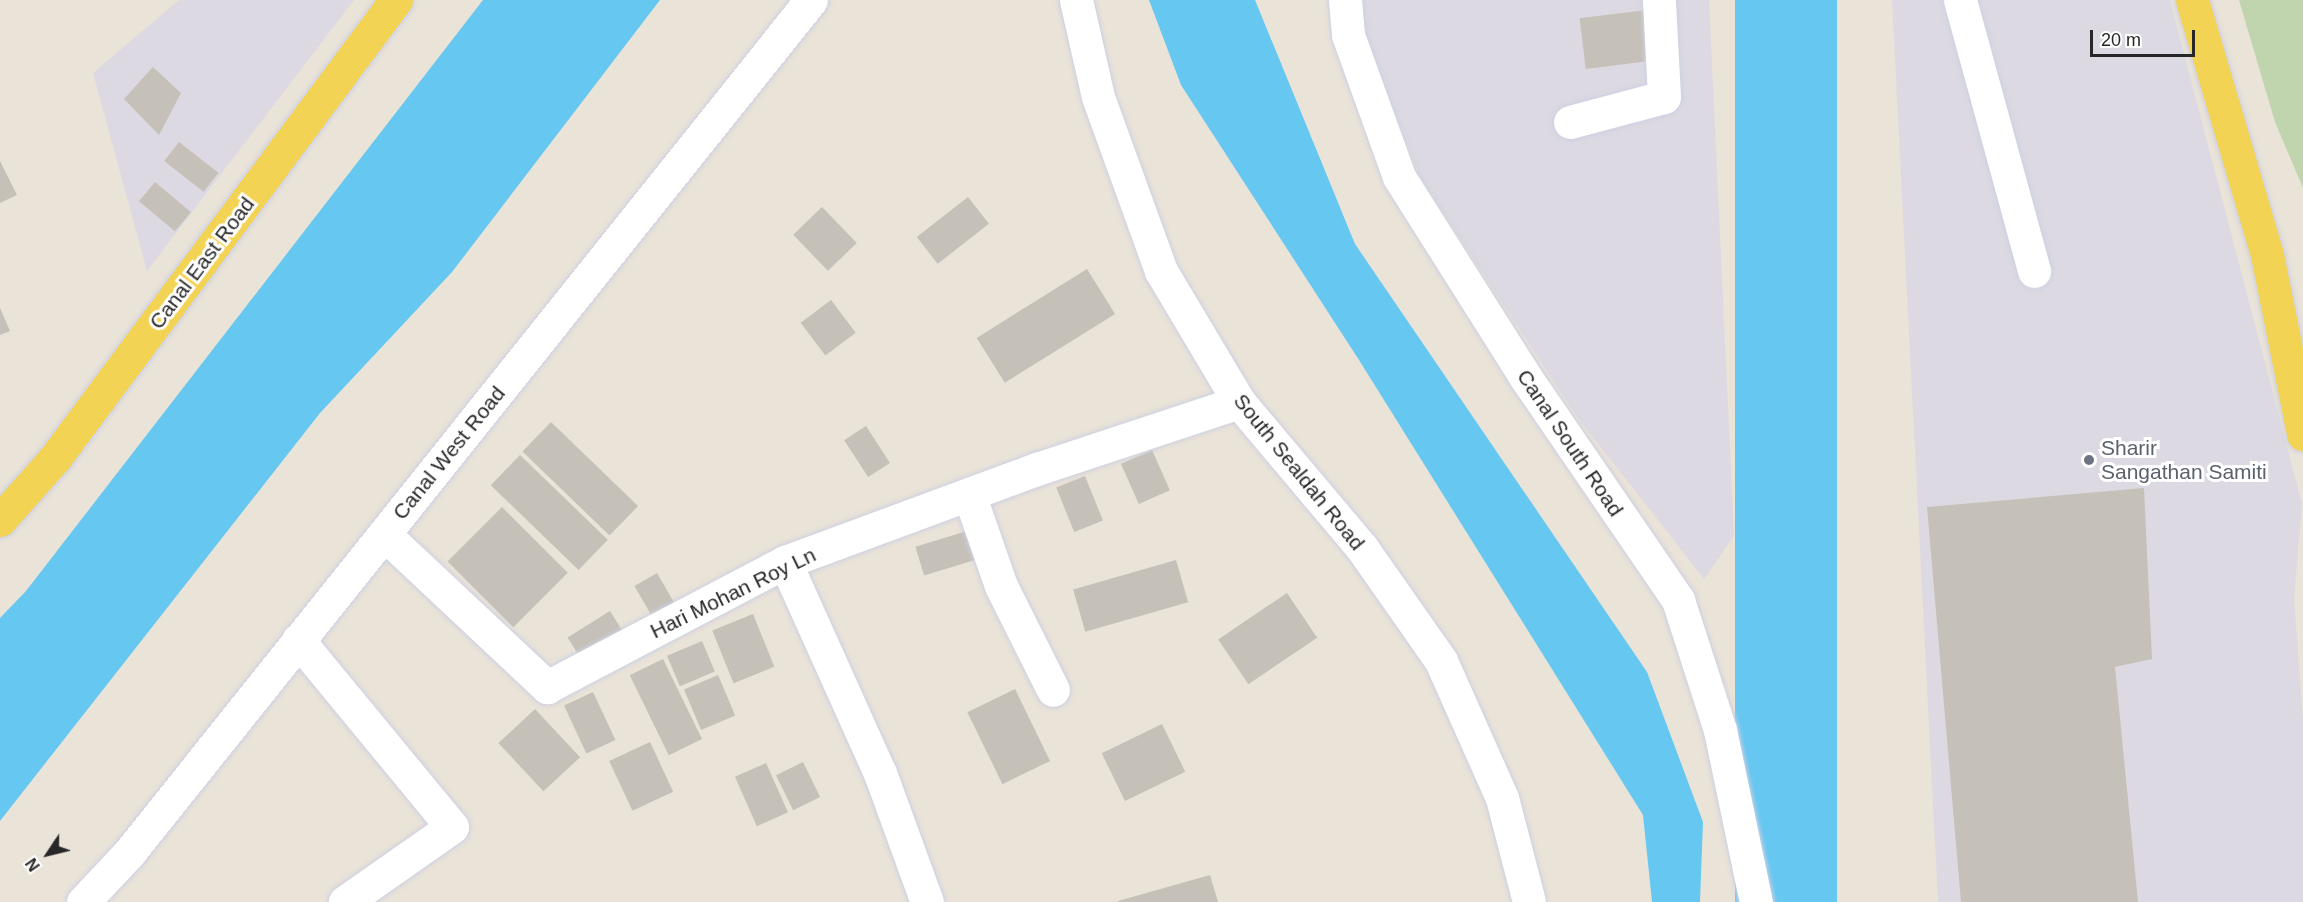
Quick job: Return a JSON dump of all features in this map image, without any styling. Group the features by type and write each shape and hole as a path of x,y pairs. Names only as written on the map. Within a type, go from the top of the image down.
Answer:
{"main road":[{"name":"Canal East Road","path":"0,520 55,458 396,0"},
{"path":"2192,0 2267,255 2303,434"}],"street":[{"name":"Canal West Road","path":"83,902 129,852 811,0"},
{"name":"South Sealdah Road","path":"1076,0 1098,97 1161,271 1239,402 1362,548 1441,661 1502,798 1528,902"},
{"name":"Canal South Road","path":"1345,0 1348,34 1399,177 1524,375 1678,600 1720,730 1756,902"},
{"path":"1569,122 1664,97 1659,0"},
{"path":"1960,0 2034,271"},
{"name":"Hari Mohan Roy Ln","path":"384,534 547,687 785,562 969,494 1239,402"},
{"path":"969,494 1001,586 1053,690"},
{"path":"785,562 880,773 927,902"},
{"path":"298,640 452,827 345,902"}],"shaded area":[{"path":"179,0 354,0 147,271 93,73"},
{"path":"1361,0 1709,0 1734,536 1704,579 1578,418 1420,177 1363,31"},
{"path":"1892,0 2170,0 2302,504 2294,598 2303,720 2303,902 1938,902"}],"green space":[{"path":"2239,0 2303,0 2303,188 2275,122"}],"water":[{"path":"483,0 660,0 452,272 320,413 0,821 0,618 26,591"},
{"path":"1149,0 1255,0 1355,244 1647,672 1703,822 1700,902 1652,902 1643,815 1359,360 1181,85"},
{"path":"1735,0 1837,0 1837,902 1735,902"}],"building":[{"path":"1655,9 1661,60 1586,69 1580,18"},
{"path":"153,67 181,93 159,135 124,99"},
{"path":"179,142 218,173 204,192 164,161"},
{"path":"0,161 17,195 0,203"},
{"path":"155,182 191,212 175,231 139,201"},
{"path":"968,197 989,224 938,264 917,237"},
{"path":"822,207 857,243 828,271 793,235"},
{"path":"1087,269 1115,314 1005,383 977,338"},
{"path":"831,300 856,333 825,356 801,323"},
{"path":"0,308 10,331 0,335"},
{"path":"551,422 638,506 610,536 523,451"},
{"path":"866,426 890,463 868,477 844,440"},
{"path":"1152,450 1170,490 1139,504 1121,464"},
{"path":"520,455 608,540 579,570 491,485"},
{"path":"1085,476 1103,521 1074,532 1056,488"},
{"path":"2144,488 2152,659 2115,667 2138,902 1961,902 1927,507"},
{"path":"502,507 568,573 513,627 448,561"},
{"path":"967,531 976,560 924,575 915,547"},
{"path":"1176,560 1188,602 1085,632 1073,589"},
{"path":"657,573 676,607 654,620 634,586"},
{"path":"1287,593 1317,638 1248,684 1218,639"},
{"path":"610,611 625,635 582,661 568,637"},
{"path":"753,614 774,667 734,683 712,630"},
{"path":"702,641 715,671 680,686 667,656"},
{"path":"663,659 702,739 669,755 630,675"},
{"path":"718,675 735,716 701,730 684,689"},
{"path":"1015,689 1050,761 1002,784 967,712"},
{"path":"593,692 615,740 586,754 564,706"},
{"path":"535,709 580,757 543,791 498,743"},
{"path":"1162,724 1185,772 1125,801 1102,753"},
{"path":"650,742 673,792 632,811 609,761"},
{"path":"803,762 820,797 793,810 776,775"},
{"path":"766,763 788,812 757,826 735,777"},
{"path":"1210,875 1218,902 1118,902 1118,901"}],"place":[{"name":"Sharir Sangathan Samiti","path":"2089,460"}]}
